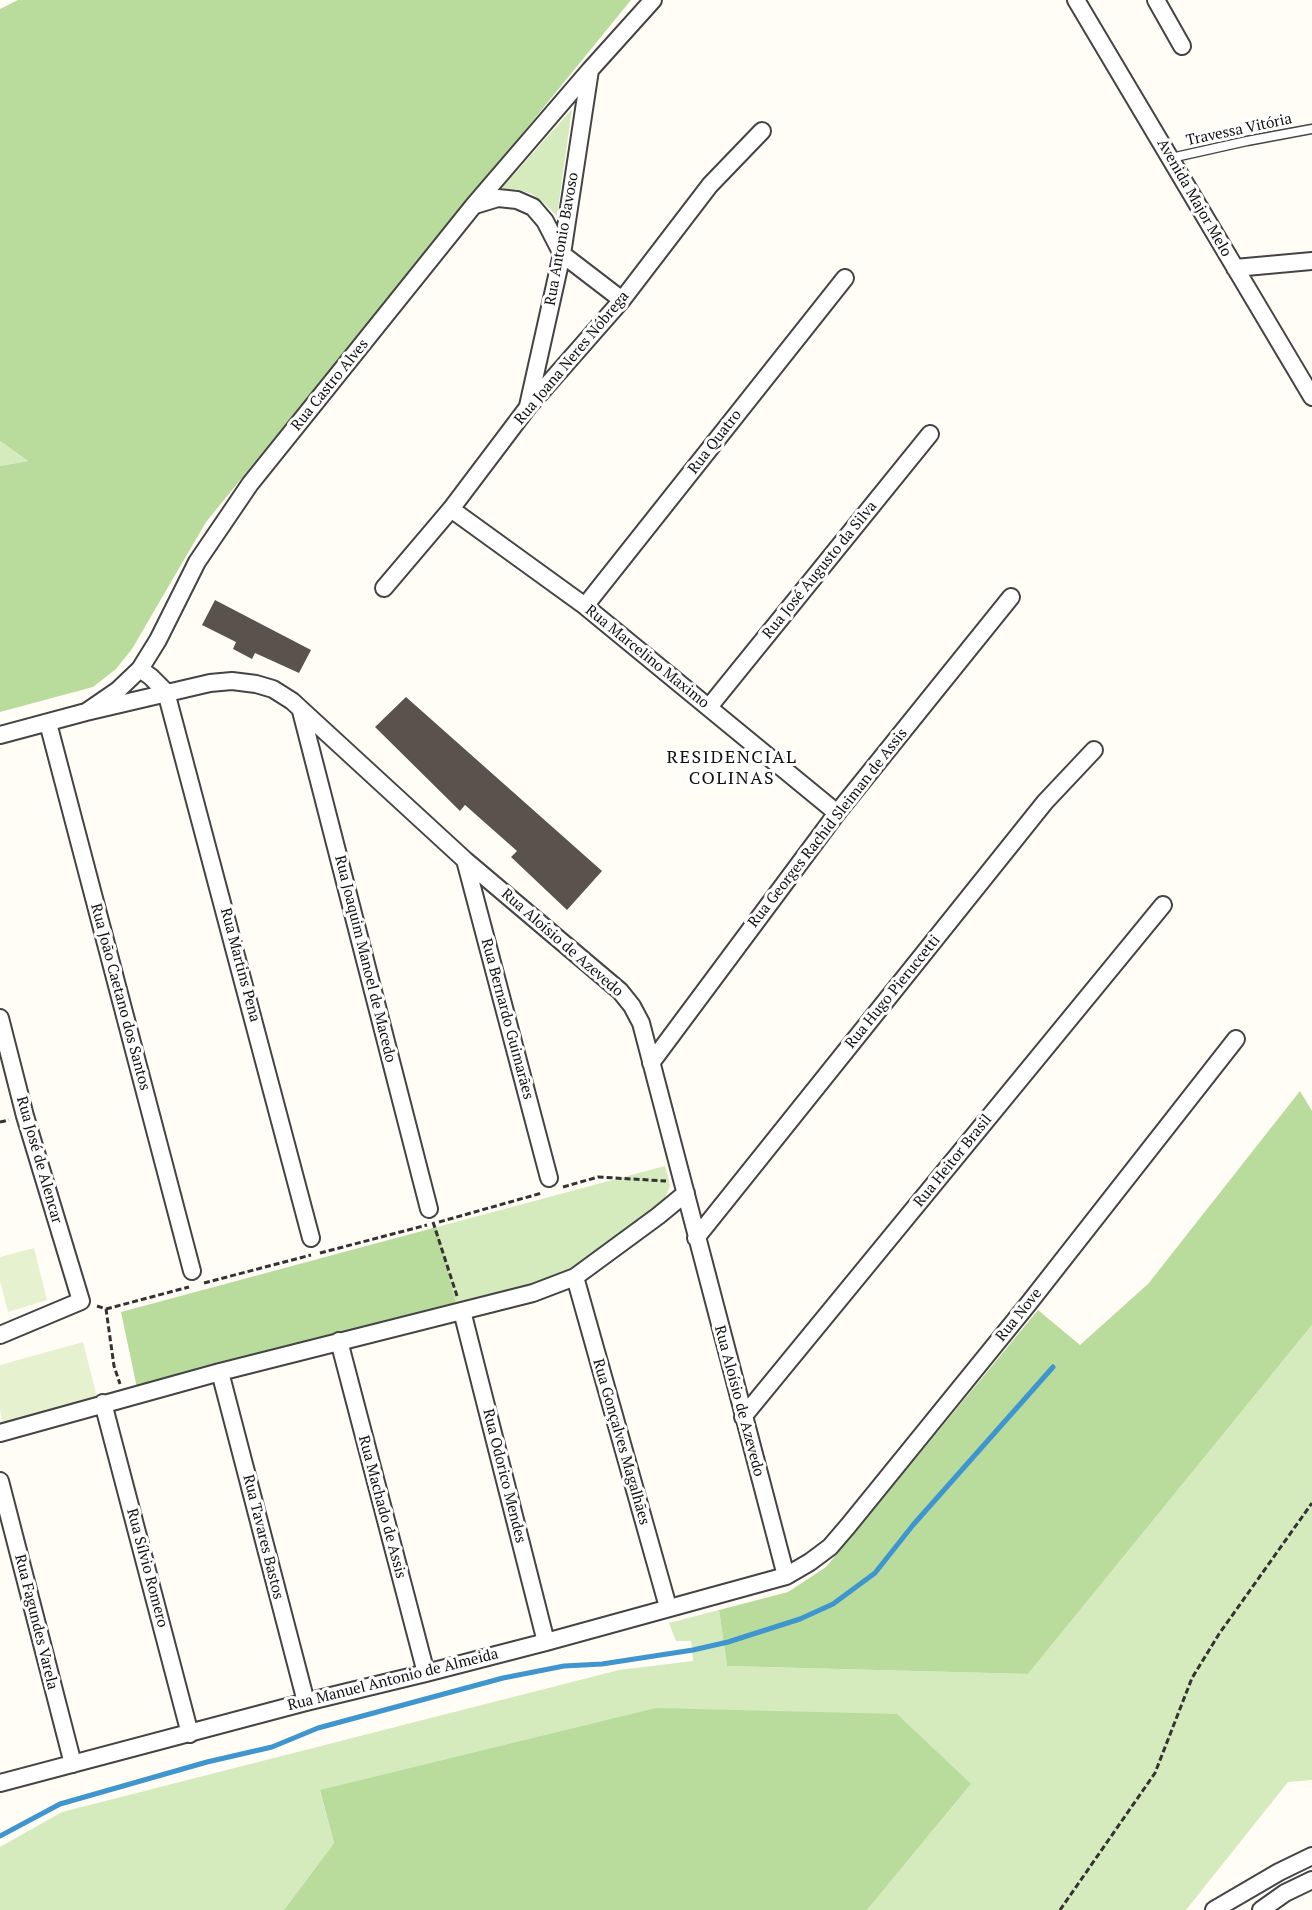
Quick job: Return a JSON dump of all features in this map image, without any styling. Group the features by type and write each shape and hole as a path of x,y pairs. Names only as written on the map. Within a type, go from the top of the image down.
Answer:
{"street":[{"name":"Avenida Major Melo","path":"1076,0 1312,397"},
{"path":"1156,0 1182,46"},
{"name":"Rua Castro Alves","path":"0,735 86,712 117,690 140,669 158,640 197,562 250,484 474,206 652,1"},
{"name":"Rua Antonio Bavoso","path":"528,407 562,254 590,70"},
{"name":"Rua Joana Neres Nóbrega","path":"384,588 451,509 528,407 622,300 710,185 762,131"},
{"path":"474,206 498,198 517,200 533,207 545,221 562,254 622,300"},
{"path":"1235,268 1312,261"},
{"name":"Rua Quatro","path":"585,606 845,278"},
{"name":"Rua José Augusto da Silva","path":"709,707 930,434"},
{"name":"Rua Marcelino Maximo","path":"451,509 585,606 837,813"},
{"name":"Rua Georges Rachid Sleiman de Assis","path":"651,1063 837,813 1011,597"},
{"path":"140,669 166,692"},
{"name":"Rua Aloísio de Azevedo","path":"86,712 210,683 232,681 273,689 292,701 465,860 620,991 632,1006 641,1023 786,1576"},
{"name":"Rua Martins Pena","path":"166,692 311,1238"},
{"name":"Rua Joaquim Manoel de Macedo","path":"301,710 431,1216"},
{"name":"Rua João Caetano dos Santos","path":"48,723 192,1271"},
{"name":"Rua Hugo Pieruccetti","path":"696,1239 1045,802 1094,750"},
{"name":"Rua Bernardo Guimarães","path":"465,860 549,1187"},
{"name":"Rua Heitor Brasil","path":"743,1417 1163,905"},
{"name":"Rua José de Alencar","path":"0,1018 26,1116 81,1301"},
{"name":"Rua Nove","path":"786,1576 830,1547 848,1526 1029,1303 1236,1039"},
{"path":"0,1433 124,1397 533,1293 574,1277 658,1216 685,1188"},
{"name":"Rua Gonçalves Magalhães","path":"574,1277 668,1607"},
{"path":"0,1335 81,1301"},
{"name":"Rua Odorico Mendes","path":"462,1311 546,1642"},
{"name":"Rua Machado de Assis","path":"339,1341 426,1674"},
{"name":"Rua Tavares Bastos","path":"220,1372 306,1702"},
{"name":"Rua Sílvio Romero","path":"103,1403 190,1734"},
{"name":"Rua Fagundes Varela","path":"0,1481 73,1764"},
{"name":"Rua Manuel Antonio de Almeida","path":"0,1783 306,1702 426,1674 786,1576"},
{"path":"1214,1910 1279,1872 1312,1856"},
{"path":"1261,1910 1285,1893 1312,1880"}],"lane":[{"name":"Travessa Vitória","path":"1171,158 1312,129"}],"path":[{"path":"81,1301 106,1309 431,1216 549,1187 598,1178 685,1188"},
{"path":"431,1216 462,1311"},
{"path":"106,1309 114,1366 124,1397"},
{"path":"1060,1910 1155,1773 1192,1678 1219,1634 1312,1503"}],"green space":[{"path":"18,0 631,0 206,522 132,649 116,669 93,687 0,712 0,466 28,461 0,441 0,9"},
{"path":"572,109 557,216 532,194 516,189 500,190"},
{"path":"0,441 28,461 0,466"},
{"path":"1300,1091 1312,1111 1312,1325 1028,1674 727,1666 719,1610 788,1592 826,1567 1038,1310 1080,1345 1148,1284"},
{"path":"665,1166 670,1185 664,1201 586,1262 546,1282 457,1307 437,1227"},
{"path":"437,1227 457,1307 137,1388 121,1312"},
{"path":"34,1248 47,1300 8,1312 0,1281 0,1257"},
{"path":"1312,1325 1312,1780 1288,1782 1186,1910 867,1910 971,1784 320,1791 334,1843 284,1910 0,1910 0,1847 62,1812 619,1670 693,1661 691,1641 676,1641 669,1623 719,1610 727,1666 1028,1674"},
{"path":"83,1342 97,1397 3,1423 0,1410 0,1365"},
{"path":"656,1708 897,1714 971,1784 867,1910 284,1910 334,1843 320,1790"}],"building":[{"path":"215,600 311,650 299,673 255,653 252,659 233,649 236,642 202,625"},
{"path":"406,697 602,871 567,910 511,857 517,851 465,805 460,811 375,727"}],"waterway":[{"path":"0,1836 60,1804 207,1762 272,1747 318,1728 503,1678 564,1666 602,1664 693,1650 728,1642 800,1619 833,1604 875,1573 913,1525 1053,1367"}],"district":[{"name":"RESIDENCIAL COLINAS","path":"732,768"}]}
